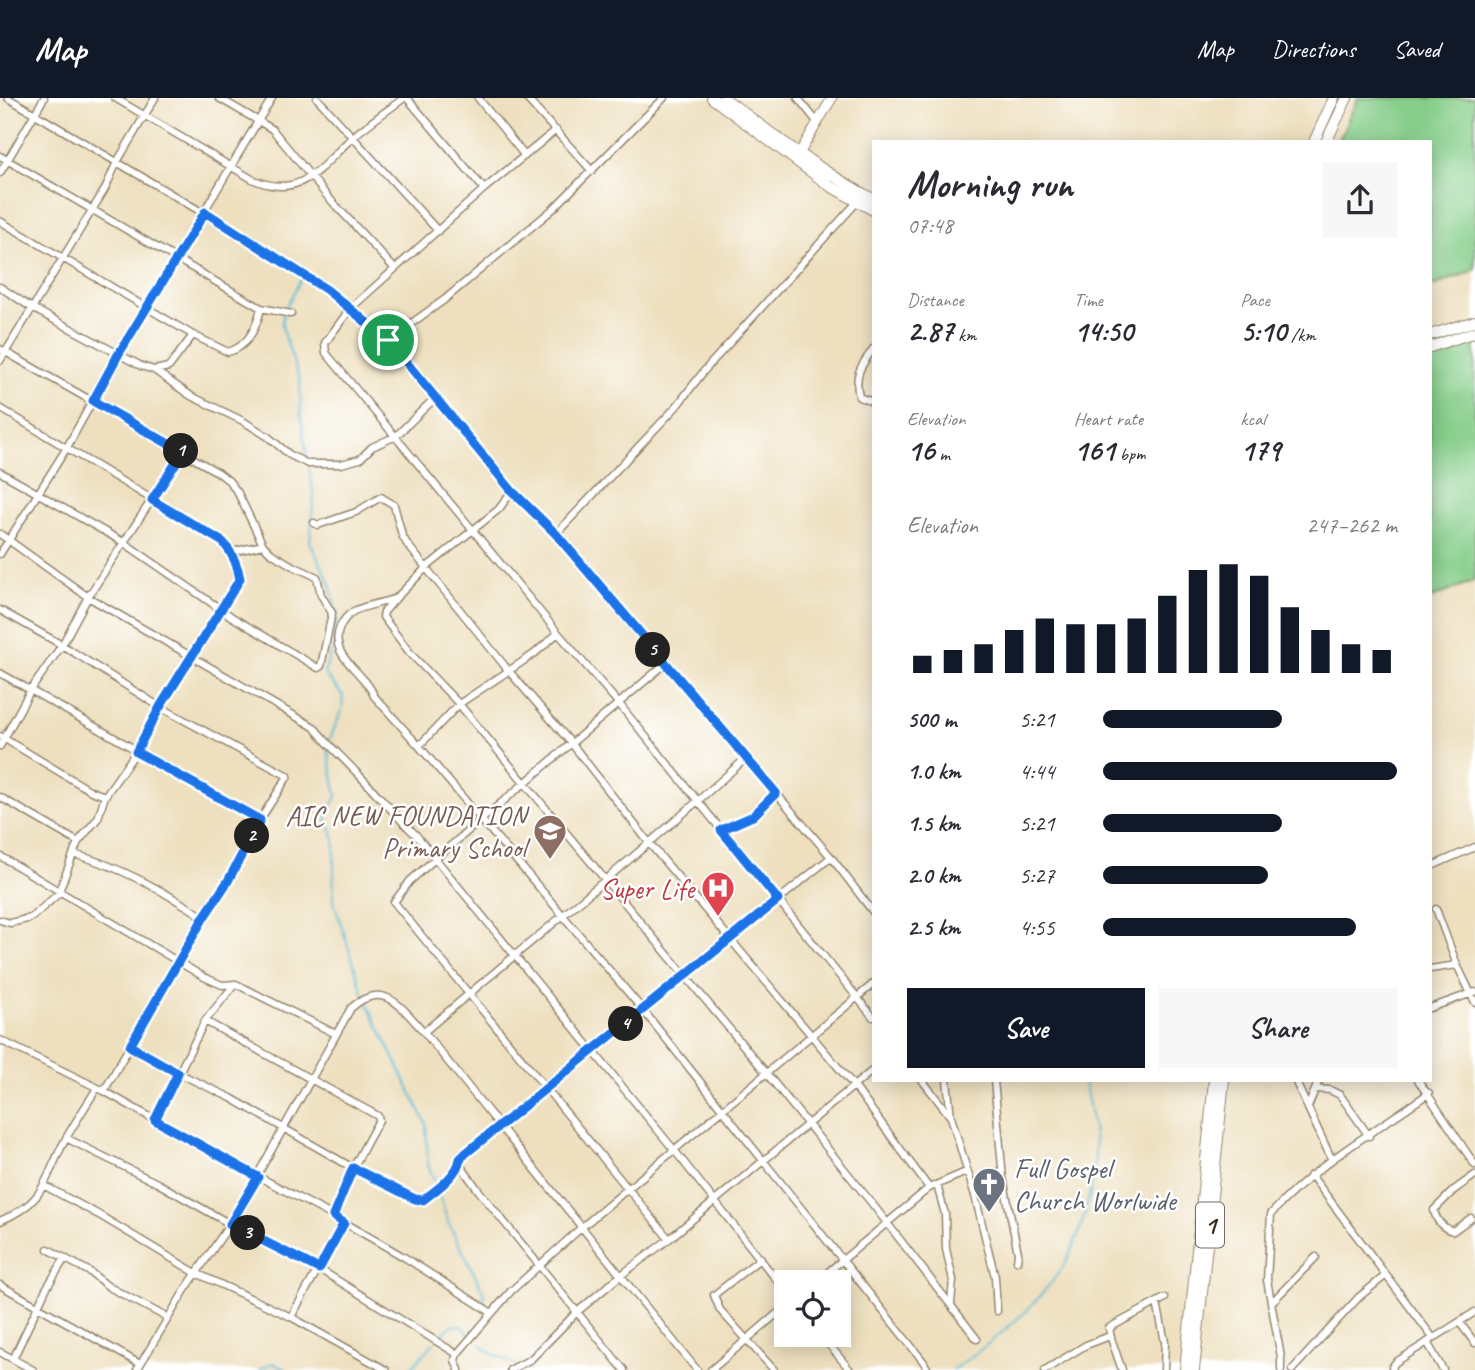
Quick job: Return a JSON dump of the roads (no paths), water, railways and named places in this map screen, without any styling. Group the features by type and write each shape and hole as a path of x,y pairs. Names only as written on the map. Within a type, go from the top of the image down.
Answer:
{"main road":[{"path":"712,98 860,198 872,209"},
{"path":"724,98 798,157"},
{"path":"1315,140 1334,98"},
{"path":"1327,140 1347,98"},
{"path":"860,198 872,199"},
{"path":"1432,334 1475,321"},
{"path":"1432,346 1475,332"},
{"name":"1","path":"1194,1370 1214,1082"},
{"name":"1","path":"1185,1370 1224,1082"}],"street":[{"path":"8,98 205,212 296,269 388,340 512,491 556,534 831,857 872,911"},
{"path":"0,173 44,98"},
{"path":"115,98 263,184 298,184 312,177 354,136 405,98 484,189"},
{"path":"0,361 2,351 32,308 105,189 117,162 155,98"},
{"path":"219,98 259,119 285,142 312,177 395,269"},
{"path":"0,554 39,495 118,355 272,98"},
{"path":"317,98 438,231"},
{"path":"478,98 525,156"},
{"path":"526,98 592,171"},
{"path":"388,340 444,300 553,209 664,98"},
{"path":"798,98 818,124"},
{"path":"798,157 832,98"},
{"path":"556,130 484,189 350,309 325,343 326,353 620,705 872,1016"},
{"path":"0,156 261,308 291,314"},
{"path":"556,534 676,407 704,371 860,198"},
{"path":"0,221 193,335 228,352 243,345 257,325 261,308"},
{"path":"0,287 32,308 118,355 153,370 191,396 243,421 290,455 308,464 341,464 360,459 372,447 396,436 436,397"},
{"path":"153,370 169,367 193,335"},
{"path":"872,350 862,364 856,382 859,397 872,402"},
{"path":"0,472 123,542 221,610 318,668 321,666 332,612 321,595 317,577 271,553 263,545 238,493 229,481 183,452 2,351"},
{"path":"0,408 223,542 232,552 240,579 160,707 136,752 105,796 98,818 78,842 60,890 31,918 10,923 0,920"},
{"path":"0,746 2,737 62,645 88,597 183,452"},
{"path":"512,491 499,509 427,567 396,598 384,612 385,621 606,878 767,1074 977,1339"},
{"path":"314,523 318,525 344,517 380,497 394,505 407,544 508,670 572,744 650,844 855,1086 929,1188"},
{"path":"0,534 88,597 314,727 327,744 416,835 774,1276"},
{"path":"232,552 263,545"},
{"path":"396,598 352,612 341,624 337,645 341,653 371,687 374,696 643,1010 928,1370"},
{"path":"0,610 62,645 160,707 288,776 130,1046 66,1138 45,1186 32,1203 0,1221"},
{"path":"419,746 459,704 534,654 558,633"},
{"path":"665,664 620,705 435,859 410,881 394,902 669,1239"},
{"path":"0,673 260,820"},
{"path":"2,737 91,791 105,796"},
{"path":"424,1032 561,915 650,844 746,758"},
{"path":"721,830 753,816 776,793"},
{"path":"0,797 78,842"},
{"path":"1432,866 1475,847"},
{"path":"73,854 97,860 166,892 204,917"},
{"path":"0,856 178,962 222,985 236,984 337,1034"},
{"path":"624,1370 460,1165 460,1159 831,857"},
{"path":"1436,909 1457,965 1475,1002"},
{"path":"1432,969 1457,965"},
{"path":"155,1120 205,1021 236,984"},
{"path":"459,1370 455,1360 457,1354 511,1291 582,1227 872,985"},
{"path":"1432,1007 1472,993"},
{"path":"0,1285 38,1305 138,1367 258,1177 351,1008 364,998 378,995 390,998 424,1032 697,1370"},
{"path":"205,1021 380,1118 353,1168 333,1216"},
{"path":"0,1040 100,1089 333,1216 492,1313"},
{"path":"130,1046 415,1199 423,1200 438,1189 460,1165"},
{"path":"510,1370 531,1359 577,1312 872,1071"},
{"path":"924,1082 951,1117"},
{"path":"947,1082 951,1117 995,1277 998,1311"},
{"path":"994,1082 1000,1158 1018,1253 1017,1261"},
{"path":"1295,1082 1331,1158"},
{"path":"1308,1107 1318,1082"},
{"path":"1420,1082 1475,1165"},
{"path":"1316,1088 1340,1095 1369,1136"},
{"path":"1281,1370 1267,1280 1269,1217 1331,1158 1369,1136 1429,1093"},
{"path":"66,1138 319,1269 457,1354"},
{"path":"830,1270 929,1188 966,1172"},
{"path":"1311,1175 1347,1220 1430,1340 1443,1370"},
{"path":"1471,1217 1453,1231 1438,1222 1434,1210 1454,1190 1475,1175"},
{"path":"937,1185 945,1214 946,1249 953,1280 951,1304"},
{"path":"45,1186 196,1273 291,1317 386,1370"},
{"path":"291,1317 344,1223"},
{"path":"48,1249 109,1287 168,1318"},
{"path":"1270,1303 1316,1257"},
{"path":"13,1359 38,1305 65,1258"},
{"path":"761,1258 714,1295 720,1310 774,1370"},
{"path":"1292,1370 1359,1297 1385,1276"},
{"path":"1122,1370 1109,1328 1165,1298"},
{"path":"1157,1303 1165,1342 1164,1370"},
{"path":"1392,1368 1475,1312"},
{"path":"711,1370 774,1316"},
{"path":"1460,1323 1475,1343"},
{"path":"1045,1370 1086,1345 1110,1336"},
{"path":"831,1347 850,1370"},
{"path":"0,1352 33,1370"}],"waterway":[{"path":"285,309 301,279"},
{"path":"283,314 285,337 300,381 301,417 308,462"},
{"path":"309,468 314,496 310,542 330,583 337,614 334,644 324,673 343,696 342,710 329,741"},
{"path":"327,746 337,796 326,818 335,840 333,899 364,996"},
{"path":"366,1001 426,1123 428,1165 437,1186"},
{"path":"952,1370 982,1349 1026,1311 1062,1268 1074,1244 1085,1213 1095,1154 1084,1082"},
{"path":"438,1192 448,1222 484,1293 485,1305"},
{"path":"438,1339 452,1325 461,1326 470,1334"},
{"path":"409,1370 434,1343"},
{"path":"481,1345 491,1353 517,1365"},
{"path":"260,1370 272,1363 286,1370"},
{"path":"522,1367 529,1370"}],"place":[{"name":"AIC NEW FOUNDATION Primary School","path":"550,861"},
{"name":"Super Life","path":"718,918"},
{"name":"Full Gospel Church Worlwide","path":"989,1214"}]}
